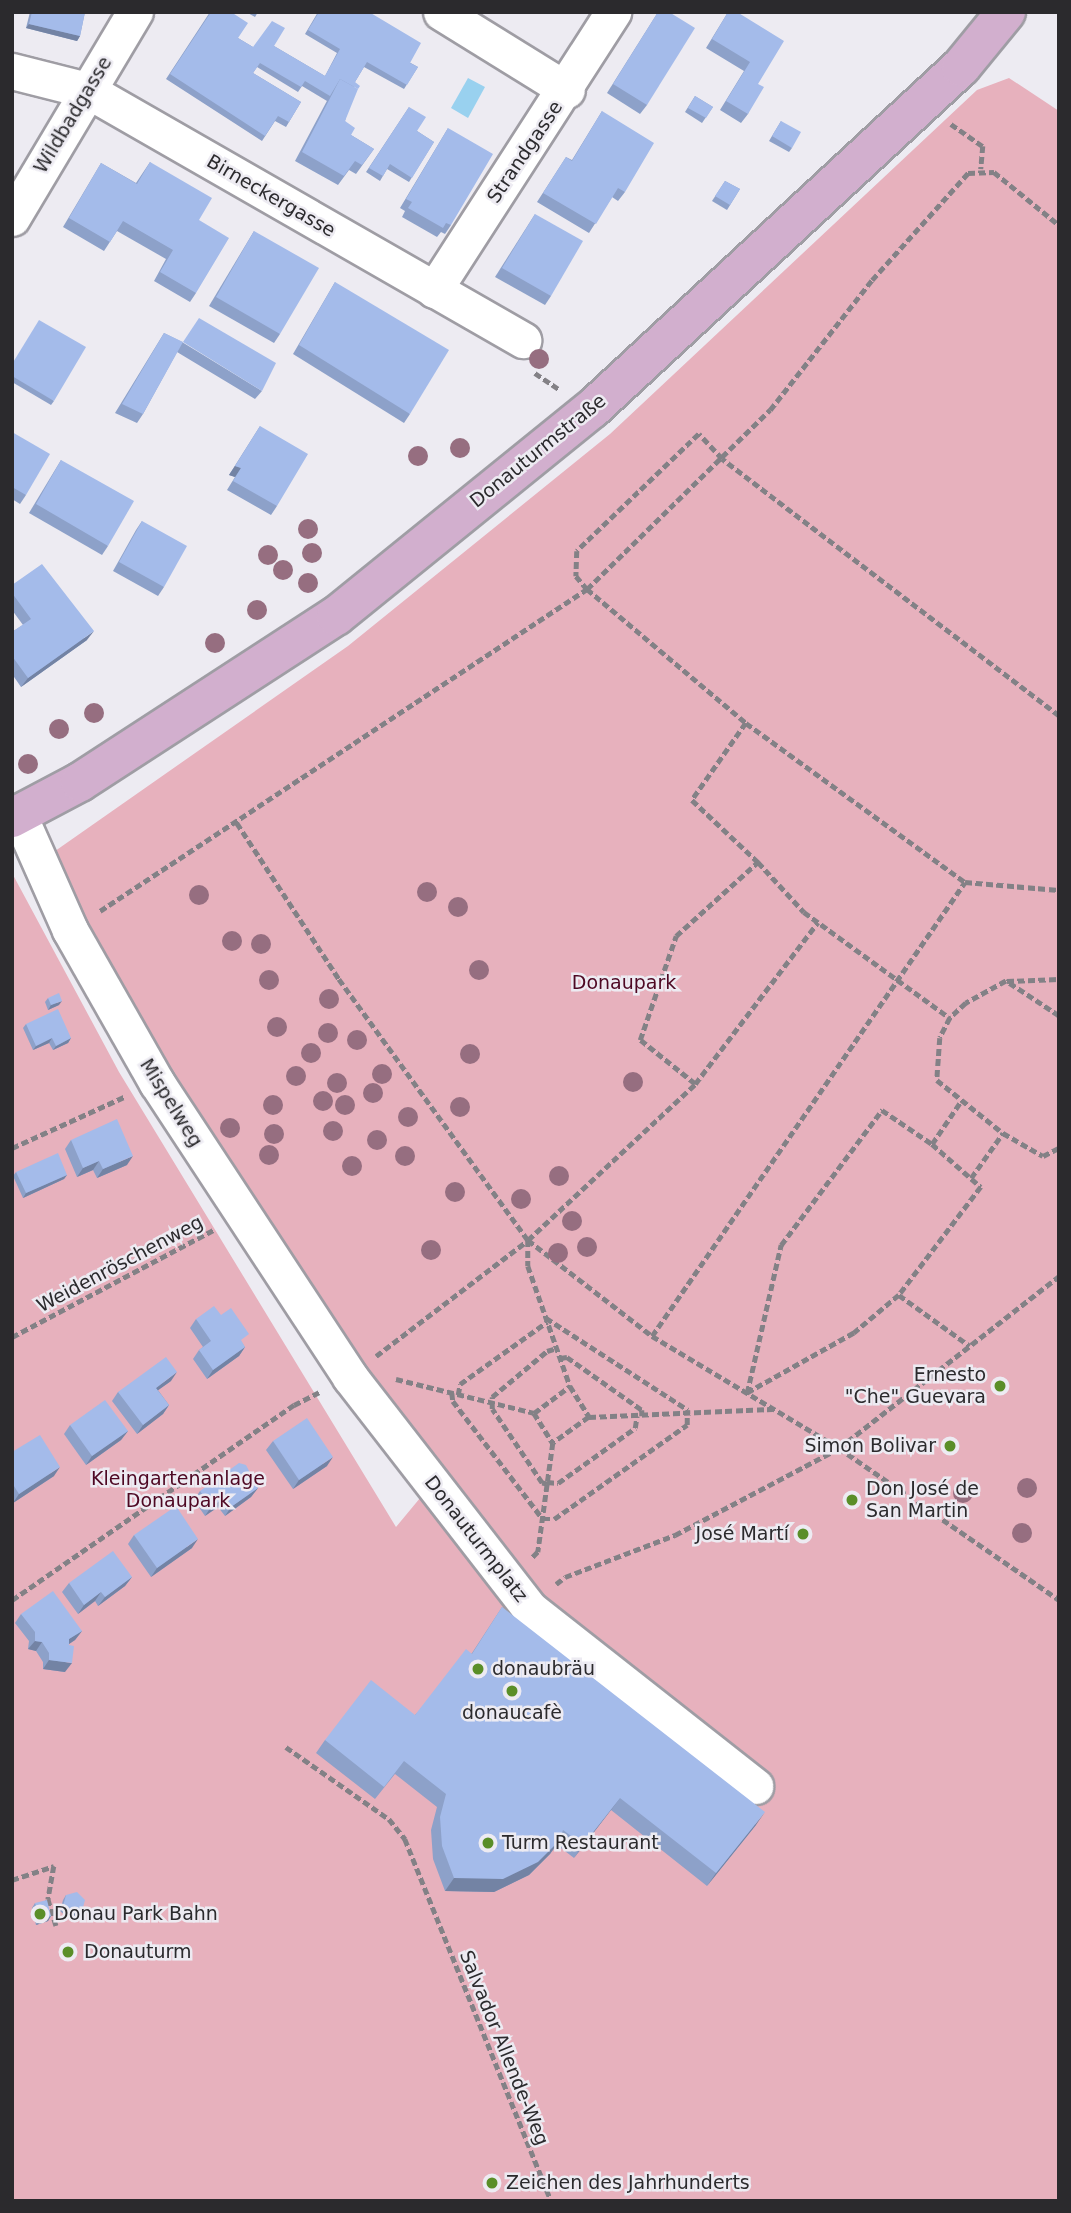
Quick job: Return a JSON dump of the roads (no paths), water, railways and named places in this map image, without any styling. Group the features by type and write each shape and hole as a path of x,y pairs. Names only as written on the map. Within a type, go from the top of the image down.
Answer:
{"main road":[{"name":"Donauturmstraße","path":"16,816 80,782 336,616 592,409 961,67 1006,12"}],"street":[{"name":"Wildbadgasse","path":"12,218 135,12"},
{"path":"441,12 567,90"},
{"name":"Strandgasse","path":"434,290 567,90 613,12"},
{"name":"Birneckergasse","path":"12,71 87,90 523,340"},
{"name":"Mispelweg","path":"16,816 70,930 157,1083 350,1377"},
{"name":"Donauturmplatz","path":"350,1377 529,1608 755,1786"}],"water":[{"path":"468,78 485,87 468,118 451,108"}],"place":[{"name":"Ernesto \"Che\" Guevara","path":"1000,1386"},
{"name":"Simon Bolivar","path":"950,1446"},
{"name":"Don José de San Martin","path":"852,1500"},
{"name":"José Martí","path":"803,1534"},
{"name":"donaubräu","path":"478,1669"},
{"name":"donaucafè","path":"512,1691"},
{"name":"Turm Restaurant","path":"488,1843"},
{"name":"Donau Park Bahn","path":"40,1914"},
{"name":"Donauturm","path":"68,1952"},
{"name":"Zeichen des Jahrhunderts","path":"492,2183"}],"park label":[{"name":"Donaupark","path":"624,983"},
{"name":"Kleingartenanlage Donaupark","path":"178,1490"}]}
